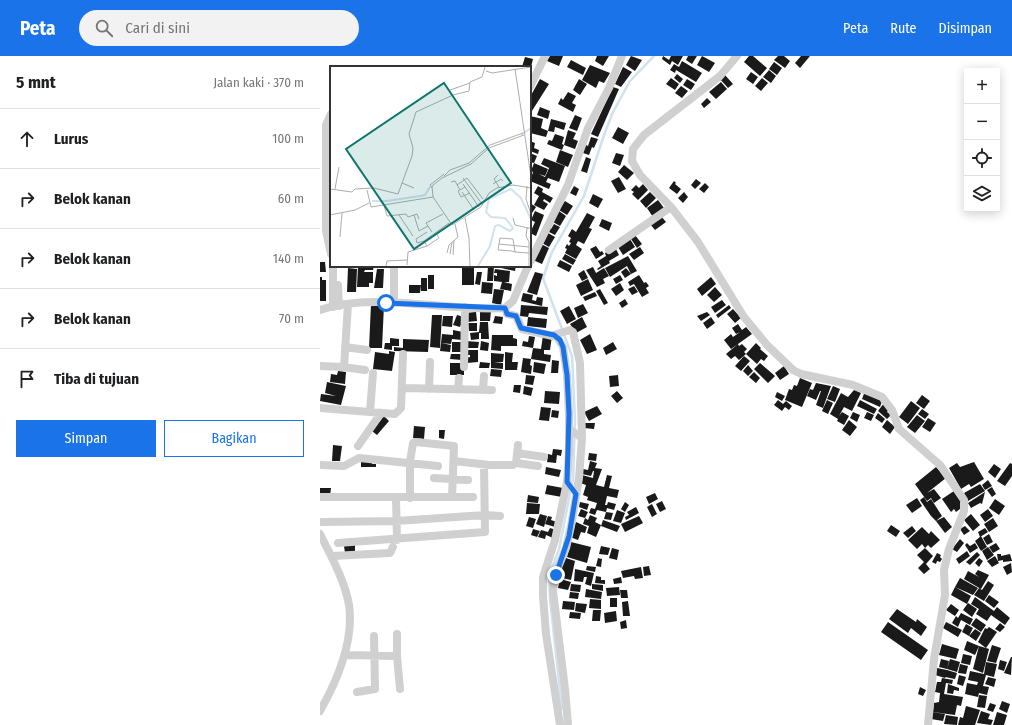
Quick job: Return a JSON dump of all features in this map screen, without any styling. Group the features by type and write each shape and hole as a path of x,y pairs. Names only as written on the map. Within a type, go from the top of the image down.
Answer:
{"street":[{"path":"531,85 545,56"},
{"path":"531,260 568,185 588,128 609,88 622,56"},
{"path":"737,56 720,76 644,135 633,149 632,155 635,167 671,207 702,249 744,317 772,350 793,370 801,374 853,385 882,397 892,410 899,429 940,465 964,500 964,511 944,570 945,595 934,659 928,725"},
{"path":"330,115 323,125 323,213 330,249"},
{"path":"609,250 671,207"},
{"path":"333,267 336,306"},
{"path":"336,306 338,267"},
{"path":"394,267 394,303"},
{"path":"320,310 348,304 394,303 505,308 513,301 528,267"},
{"path":"344,367 348,304"},
{"path":"464,367 465,307"},
{"path":"505,308 507,314 516,316 522,328 573,332 580,363 581,437 571,488 544,577 543,596 546,634 560,725"},
{"path":"562,332 560,340 565,358 570,430 571,488 569,536 557,568 553,591 568,725"},
{"path":"345,347 367,350"},
{"path":"320,408 396,414 402,408 403,354"},
{"path":"429,389 430,362"},
{"path":"320,366 344,367 369,372 370,412"},
{"path":"483,390 484,376"},
{"path":"458,389 459,378"},
{"path":"402,388 492,390"},
{"path":"358,446 381,413"},
{"path":"570,430 581,437"},
{"path":"410,498 410,462 413,443 416,442 452,444 455,449 452,497"},
{"path":"516,463 518,449 544,457"},
{"path":"320,465 344,466 360,458 438,466"},
{"path":"454,461 513,465 516,463 538,466"},
{"path":"338,543 395,544 485,532 484,464"},
{"path":"434,478 468,480"},
{"path":"320,497 473,497"},
{"path":"332,556 390,553 395,544 396,498"},
{"path":"320,522 396,521 485,515 500,516"},
{"path":"320,534 332,556 349,606 345,655 335,681 320,711"},
{"path":"397,634 400,690"},
{"path":"357,692 375,690 374,636"},
{"path":"345,655 397,656"}],"building":[{"path":"550,56 563,56 559,66 547,61"},
{"path":"597,56 609,56 603,66 595,61"},
{"path":"631,56 642,60 635,71 626,65"},
{"path":"663,56 669,60 671,56 683,56 678,65 672,61 670,65 662,59"},
{"path":"688,56 697,56 692,64 686,60"},
{"path":"702,56 715,63 709,72 697,65"},
{"path":"749,56 753,56 767,68 760,76 744,62"},
{"path":"778,56 784,56 790,61 785,68 774,60"},
{"path":"801,56 810,56 800,68 795,63"},
{"path":"525,57 533,59 531,67 522,66"},
{"path":"571,60 586,68 583,75 567,67"},
{"path":"682,61 702,73 696,82 676,70 675,73 670,70 674,64 679,67"},
{"path":"774,62 782,68 777,75 769,69"},
{"path":"590,65 610,73 604,83 599,81 596,88 582,80"},
{"path":"623,67 632,72 621,87 615,84"},
{"path":"769,70 776,76 771,83 763,77"},
{"path":"751,72 758,77 753,84 746,79"},
{"path":"677,74 683,79 680,83 674,78"},
{"path":"725,75 733,84 728,88 720,79"},
{"path":"671,78 679,84 675,90 666,84"},
{"path":"762,78 768,83 761,91 755,86"},
{"path":"540,79 549,84 531,112 531,95"},
{"path":"579,79 587,84 580,95 573,90"},
{"path":"687,79 695,84 691,90 683,85"},
{"path":"721,82 727,89 716,99 709,92"},
{"path":"681,86 688,91 682,98 675,93"},
{"path":"613,87 619,89 598,137 591,134"},
{"path":"568,92 576,96 572,103 576,105 573,112 558,104 561,98 563,100"},
{"path":"707,98 711,102 704,108 701,104"},
{"path":"540,107 550,111 548,119 537,115"},
{"path":"575,115 582,118 577,131 569,128"},
{"path":"531,116 543,119 541,128 548,131 546,137 531,133"},
{"path":"551,119 566,123 564,130 555,127 554,132 548,131"},
{"path":"618,127 629,133 623,144 612,138"},
{"path":"568,130 576,133 573,139 578,141 575,149 564,145"},
{"path":"555,134 564,137 562,144 564,145 562,150 547,144 549,140 552,141"},
{"path":"591,137 598,139 594,148 592,147 589,155 583,153 586,145 588,146"},
{"path":"531,141 535,143 534,148 539,150 538,154 531,151"},
{"path":"560,150 573,155 568,167 556,162"},
{"path":"531,153 537,156 534,163 531,162"},
{"path":"616,153 624,155 620,166 612,163"},
{"path":"586,157 591,159 587,173 581,171"},
{"path":"544,158 565,166 559,182 548,178 546,182 551,184 549,189 531,181 533,172 531,171 534,163 548,169 545,176 539,174 545,177 550,166 549,168 541,164"},
{"path":"624,165 634,173 627,180 618,172"},
{"path":"619,177 626,189 618,193 611,181"},
{"path":"696,179 701,183 695,189 691,185"},
{"path":"674,181 676,183 675,184 681,189 677,194 669,188"},
{"path":"705,183 709,187 704,193 699,189"},
{"path":"643,184 648,190 638,200 632,194 634,192 631,190 636,185 639,188"},
{"path":"538,186 543,189 542,192 553,198 550,203 544,199 543,201 548,204 544,210 534,205 539,196 534,193"},
{"path":"574,186 579,189 576,196 570,193"},
{"path":"650,192 656,198 646,208 640,201"},
{"path":"684,192 688,197 683,203 678,198"},
{"path":"593,194 603,199 598,208 589,203"},
{"path":"658,200 664,208 653,217 647,208"},
{"path":"565,201 573,206 567,215 559,210"},
{"path":"531,204 536,207 531,214"},
{"path":"535,211 544,215 536,236 531,234 535,222 531,220"},
{"path":"559,211 566,216 560,226 553,222"},
{"path":"587,213 595,217 589,228 592,229 584,244 578,241 576,245 582,249 576,259 565,253 567,249 565,248 567,244 569,246 571,243 569,242 571,238 568,236 572,229 576,232"},
{"path":"661,216 666,222 655,230 650,224"},
{"path":"602,219 612,223 609,231 599,226"},
{"path":"554,224 560,227 555,235 547,231 549,228 551,229"},
{"path":"548,233 555,237 549,247 542,243"},
{"path":"635,235 642,244 637,248 631,239"},
{"path":"630,239 635,247 623,255 618,247"},
{"path":"541,244 549,248 542,264 533,260"},
{"path":"596,246 600,252 602,251 604,254 596,259 590,249"},
{"path":"615,247 619,255 609,261 610,263 598,270 597,269 601,266 598,261 606,256 605,253"},
{"path":"640,247 644,253 634,260 629,254"},
{"path":"565,254 576,260 573,265 562,259"},
{"path":"628,256 637,271 631,274 627,266 610,277 605,268"},
{"path":"560,260 572,266 569,272 557,266"},
{"path":"320,262 325,262 326,272 320,272"},
{"path":"358,267 374,267 373,270 365,270 364,272 373,272 373,283 369,283 369,287 357,287"},
{"path":"462,267 474,267 474,285 462,285"},
{"path":"488,267 494,267 493,281 487,281"},
{"path":"501,267 516,267 515,271"},
{"path":"593,267 596,273 604,268 609,276 603,279 605,283 597,287 586,270"},
{"path":"348,268 357,269 356,292 347,292"},
{"path":"626,268 631,274 625,278 621,272"},
{"path":"377,269 384,269 383,288 374,288"},
{"path":"495,269 510,271 509,282 504,282 512,284 511,291 500,289 502,282 494,281 494,275 497,276 497,273 494,273"},
{"path":"584,270 588,278 582,281 578,274"},
{"path":"477,272 482,272 480,285 475,284"},
{"path":"535,272 543,274 537,295 527,292"},
{"path":"428,275 434,275 434,289 428,289"},
{"path":"620,275 623,280 616,284 613,279"},
{"path":"639,275 644,283 646,282 649,286 646,288 649,293 642,297 634,284 630,286 628,282"},
{"path":"320,277 322,277 322,280 326,280 326,292 320,292"},
{"path":"711,277 716,284 702,296 697,289"},
{"path":"421,278 427,278 427,291 421,291"},
{"path":"588,279 593,290 581,296 576,285"},
{"path":"482,282 493,283 492,294 481,293"},
{"path":"620,283 624,290 616,296 611,289"},
{"path":"409,285 421,285 420,293 409,293"},
{"path":"634,286 638,292 632,295 628,289"},
{"path":"715,287 722,295 714,302 707,295"},
{"path":"494,289 504,290 501,305 492,303"},
{"path":"600,289 608,303 604,305 596,291"},
{"path":"320,292 326,292 326,301 320,301"},
{"path":"595,292 597,296 585,301 583,297"},
{"path":"523,293 533,295 532,300 536,301 537,297 543,298 542,306 521,301"},
{"path":"625,299 628,304 622,308 619,303"},
{"path":"722,300 726,305 715,313 711,307"},
{"path":"371,304 384,305 382,348 369,348"},
{"path":"583,304 588,313 578,318 574,308"},
{"path":"521,305 548,307 547,315 529,313 528,317 520,316"},
{"path":"729,305 731,308 718,318 716,315"},
{"path":"569,306 576,319 567,324 560,311"},
{"path":"733,309 741,318 735,323 727,314"},
{"path":"480,310 491,311 490,321 480,321"},
{"path":"476,312 477,321 467,322 466,313"},
{"path":"707,312 710,315 701,321 697,316"},
{"path":"432,315 442,315 440,348 430,347"},
{"path":"457,315 464,317 460,327 453,325"},
{"path":"443,316 453,316 452,327 442,326"},
{"path":"495,316 503,317 502,324 493,323"},
{"path":"528,317 547,319 546,328 527,326"},
{"path":"582,317 587,327 576,333 570,324"},
{"path":"711,317 715,323 707,329 703,323"},
{"path":"480,322 488,322 489,339 481,339 481,333 479,333 479,339 471,340 470,333 479,332"},
{"path":"468,323 477,323 477,331 469,331"},
{"path":"738,324 742,330 746,327 752,334 731,349 724,340 731,334 733,337 740,332 736,334 732,328"},
{"path":"453,330 463,332 462,340 452,339 451,344 441,343 442,334 453,335"},
{"path":"590,334 597,350 587,354 580,340"},
{"path":"492,335 513,335 513,338 517,339 517,346 501,346 501,351 491,350"},
{"path":"543,335 552,336 550,350 544,350 544,354 551,355 550,362 531,359 533,348 541,349"},
{"path":"529,336 535,337 533,348 522,346 523,341 528,342"},
{"path":"390,338 399,339 399,346 392,346 392,350 384,349 385,343 390,343"},
{"path":"403,339 429,340 428,352 394,351 394,347 403,348"},
{"path":"466,341 479,342 478,348 466,348"},
{"path":"481,341 489,343 488,351 480,350"},
{"path":"452,342 462,342 462,352 452,352"},
{"path":"613,342 617,349 606,355 603,348"},
{"path":"441,343 451,345 450,352 440,351"},
{"path":"756,343 761,348 760,349 768,356 764,361 761,359 757,364 746,354"},
{"path":"738,344 739,346 742,344 747,349 744,352 746,354 739,360 735,356 731,359 726,354"},
{"path":"466,350 478,350 478,362 467,363 466,358 470,357 470,355 467,355"},
{"path":"389,351 395,352 392,371 373,369 375,352 389,354"},
{"path":"505,352 513,353 512,362 518,362 517,370 505,370"},
{"path":"491,353 504,354 503,362 494,362 503,363 503,369 491,368"},
{"path":"451,354 462,354 462,360 450,359"},
{"path":"744,356 750,361 741,371 735,366"},
{"path":"523,358 531,359 531,374 521,372"},
{"path":"552,360 559,361 558,373 551,373"},
{"path":"480,362 490,363 489,368 479,368"},
{"path":"534,362 546,364 544,374 533,372"},
{"path":"450,363 461,363 464,369 464,375 450,375"},
{"path":"760,363 775,376 768,383 754,369"},
{"path":"748,365 753,371 748,376 743,371"},
{"path":"784,366 789,374 780,380 775,373"},
{"path":"491,369 502,370 501,377 490,376"},
{"path":"338,371 346,372 345,384 330,382 331,374 337,375"},
{"path":"754,372 760,378 756,383 749,377"},
{"path":"526,375 535,376 533,385 525,384"},
{"path":"618,375 619,386 610,387 609,376"},
{"path":"800,378 812,383 802,407 785,400 789,389 792,390 794,385 797,386"},
{"path":"327,382 346,386 341,405 320,401 321,394 336,396 325,393"},
{"path":"816,383 831,386 823,408 816,405 821,391 816,400 807,396 810,389 813,390"},
{"path":"514,385 521,385 520,393 513,392"},
{"path":"524,386 533,388 531,396 523,394"},
{"path":"833,386 840,389 835,402 827,399"},
{"path":"854,390 861,393 852,411 844,407 839,416 842,412 849,416 844,425 830,414 841,393 848,397"},
{"path":"545,391 560,392 559,404 544,403"},
{"path":"617,391 623,398 617,403 611,396"},
{"path":"865,391 882,401 880,407 862,399"},
{"path":"777,392 785,396 782,401 775,397"},
{"path":"922,395 930,401 924,409 916,403"},
{"path":"778,400 783,404 786,401 792,406 789,410 785,407 782,411 774,405"},
{"path":"827,400 833,403 828,414 822,411"},
{"path":"860,400 877,409 874,414 857,406"},
{"path":"911,401 920,408 908,424 899,417"},
{"path":"884,403 890,408 887,412 891,415 887,419 878,411"},
{"path":"597,406 602,414 589,421 584,412"},
{"path":"541,407 551,408 549,421 539,420"},
{"path":"922,409 929,414 925,419 918,414"},
{"path":"552,410 559,411 558,418 551,417"},
{"path":"853,412 860,415 857,422 850,418"},
{"path":"867,412 874,415 871,421 864,418"},
{"path":"878,413 885,419 882,423 875,418"},
{"path":"917,415 925,421 915,433 907,427"},
{"path":"384,416 389,421 377,435 372,431"},
{"path":"928,418 936,423 930,432 922,427"},
{"path":"849,420 857,427 850,436 842,430"},
{"path":"887,420 895,427 890,434 882,427"},
{"path":"584,423 595,423 594,429 584,428"},
{"path":"414,426 425,427 424,439 413,438"},
{"path":"439,430 445,430 444,439 439,438"},
{"path":"333,445 342,446 340,461 332,461"},
{"path":"553,449 562,450 561,456 557,455 556,463 547,462 548,454 552,455"},
{"path":"589,453 597,454 596,461 588,460"},
{"path":"361,461 373,461 372,464 376,464 376,467 361,467"},
{"path":"590,461 597,463 595,468 602,469 596,485 604,487 607,475 612,476 609,488 619,490 617,498 607,496 605,505 607,505 608,502 616,504 614,510 607,508 606,512 597,510 595,515 589,513 591,508 595,509 597,503 587,500 588,497 583,495 586,485 580,483 582,475 593,478 594,471 591,476 582,474 583,469 588,470"},
{"path":"974,462 984,479 971,487 969,484 961,489 949,468 957,463 960,467"},
{"path":"1010,463 1012,464 1012,476 1005,486 997,481"},
{"path":"994,464 1001,469 995,478 988,472"},
{"path":"546,467 561,470 559,477 545,474"},
{"path":"936,467 946,478 927,493 934,489 941,498 934,503 931,498 927,501 915,484"},
{"path":"988,480 992,486 985,490 982,485"},
{"path":"980,484 985,491 968,501 964,493"},
{"path":"547,485 563,488 562,497 545,494"},
{"path":"992,487 996,494 992,497 987,490"},
{"path":"320,488 331,488 330,496 320,494"},
{"path":"954,491 964,506 956,512 954,509 951,512 942,499"},
{"path":"985,492 982,504 980,503 971,508 968,503"},
{"path":"655,493 658,499 649,504 646,497"},
{"path":"528,495 539,497 538,503 527,502"},
{"path":"924,497 927,502 931,499 942,516 936,521 920,500"},
{"path":"917,498 922,506 912,513 906,505"},
{"path":"995,499 1005,506 999,515 989,508"},
{"path":"662,501 666,509 660,512 656,504"},
{"path":"580,502 589,504 587,510 579,507"},
{"path":"625,502 629,505 625,512 621,509"},
{"path":"527,503 540,504 539,514 526,514"},
{"path":"652,504 657,514 652,517 647,507"},
{"path":"636,507 639,513 626,520 625,517 629,515 627,512"},
{"path":"581,509 588,512 585,518 578,516"},
{"path":"988,509 993,516 985,522 980,515"},
{"path":"617,510 625,513 621,523 613,521"},
{"path":"606,512 613,513 611,520 604,519"},
{"path":"540,514 547,516 544,527 536,524"},
{"path":"971,514 980,525 973,531 964,520"},
{"path":"590,515 597,518 595,522 601,525 596,537 587,533 589,526 583,524 585,518 588,520"},
{"path":"548,516 552,517 551,520 557,522 555,527 545,524"},
{"path":"639,516 643,523 625,532 621,524"},
{"path":"529,517 536,519 533,528 526,526"},
{"path":"944,517 952,527 945,533 936,521"},
{"path":"993,518 998,526 989,532 984,524"},
{"path":"603,520 620,526 617,532 601,526"},
{"path":"576,522 587,527 585,533 581,532 578,540 570,537"},
{"path":"891,525 900,531 896,537 887,531"},
{"path":"912,526 916,531 908,538 903,533"},
{"path":"965,526 970,531 964,535 960,529"},
{"path":"922,527 929,534 931,531 940,540 931,548 928,545 925,548 922,544 917,549 908,540"},
{"path":"550,528 556,530 553,538 546,535 545,539 538,537 541,530 548,532"},
{"path":"985,528 988,532 980,537 978,532"},
{"path":"533,529 540,531 537,537 531,535"},
{"path":"989,534 993,542 987,545 983,538"},
{"path":"981,536 987,547 981,551 975,541"},
{"path":"960,539 964,543 957,552 952,549"},
{"path":"571,542 591,547 587,563 567,557"},
{"path":"967,543 970,546 975,543 978,548 970,553 965,545"},
{"path":"996,543 1000,549 993,553 989,547"},
{"path":"355,545 355,552 345,553 344,546"},
{"path":"601,546 610,548 608,555 599,554"},
{"path":"988,547 994,555 987,560 982,551"},
{"path":"612,548 619,550 617,560 609,558"},
{"path":"925,548 933,556 926,564 930,569 924,574 918,568 924,562 917,555"},
{"path":"967,551 970,556 959,564 956,559"},
{"path":"977,552 980,555 970,565 966,562"},
{"path":"937,553 941,555 940,557 942,559 940,562 937,561 936,564 932,562"},
{"path":"997,554 1001,554 1001,556 1010,554 1012,561 998,561"},
{"path":"995,556 999,563 992,567 987,561"},
{"path":"563,557 575,561 571,580 558,577"},
{"path":"598,558 602,559 601,567 596,566"},
{"path":"979,558 983,561 979,567 975,563"},
{"path":"1011,563 1012,572 1007,575 1003,567"},
{"path":"587,566 596,567 595,572 586,570"},
{"path":"649,566 651,575 644,576 643,567"},
{"path":"641,567 643,578 635,579 634,576 623,578 621,571"},
{"path":"575,569 594,573 591,586 585,584 587,577 584,577 583,582 574,581"},
{"path":"978,570 989,575 981,589 964,579 968,571 979,577 975,574"},
{"path":"596,576 601,577 601,580 605,580 605,584 595,583"},
{"path":"621,577 622,583 614,584 613,579"},
{"path":"960,578 978,588 973,595 955,587"},
{"path":"560,579 571,582 568,590 558,588"},
{"path":"988,581 994,585 984,601 974,595 979,588 982,590"},
{"path":"571,584 581,585 580,592 570,591"},
{"path":"592,584 603,585 603,591 592,589"},
{"path":"619,587 620,595 607,596 606,588"},
{"path":"955,587 971,596 967,604 951,595"},
{"path":"586,589 602,592 601,599 585,597"},
{"path":"620,590 627,590 628,598 621,598"},
{"path":"570,592 579,593 578,599 569,598"},
{"path":"989,595 999,602 994,608 985,601"},
{"path":"975,597 994,611 997,607 1010,618 1005,625 991,615 987,621 976,614 979,609 971,604"},
{"path":"610,598 617,598 617,607 610,607"},
{"path":"590,599 601,600 601,609 589,608"},
{"path":"563,601 575,602 574,610 562,609"},
{"path":"628,601 630,616 623,616 622,602"},
{"path":"576,603 587,604 585,613 575,611"},
{"path":"968,603 977,609 972,617 963,610"},
{"path":"951,604 959,610 955,616 946,610"},
{"path":"897,609 916,622 917,619 927,627 921,636 911,628 908,633 889,619"},
{"path":"593,610 601,610 600,621 592,621"},
{"path":"616,611 617,621 605,623 604,613"},
{"path":"570,612 581,613 580,619 569,618"},
{"path":"961,613 973,619 970,625 961,620 958,627 952,623 956,616 958,618"},
{"path":"976,618 986,625 981,632 971,625"},
{"path":"626,620 627,628 621,629 620,622"},
{"path":"888,622 928,650 921,660 881,632"},
{"path":"946,622 962,630 958,637 943,628"},
{"path":"1000,623 1005,627 1000,632 995,629"},
{"path":"966,624 973,628 969,636 962,632"},
{"path":"989,627 997,632 986,648 978,642 985,628 987,629"},
{"path":"975,629 981,633 976,641 969,636"},
{"path":"967,641 979,646 975,655 964,650"},
{"path":"942,644 959,649 956,659 939,655"},
{"path":"992,645 1001,648 996,663 987,661"},
{"path":"979,646 989,649 983,673 973,669"},
{"path":"963,654 972,656 970,665 961,663"},
{"path":"1012,657 1011,675 1004,673"},
{"path":"941,659 949,661 947,669 939,667"},
{"path":"950,659 960,662 957,672 947,669"},
{"path":"1000,660 1007,662 1004,671 998,669"},
{"path":"986,662 997,664 994,677 986,675 983,686 989,687 987,695 979,693 978,697 965,694 967,683 977,685 978,682 968,680 970,671 984,674"},
{"path":"960,664 968,666 966,674 958,673"},
{"path":"937,668 947,670 945,678 935,675"},
{"path":"947,670 957,673 955,679 945,677"},
{"path":"959,675 966,677 963,686 957,684"},
{"path":"988,677 996,679 994,687 985,684"},
{"path":"942,678 953,680 952,684 946,683 944,694 963,697 961,706 957,705 955,715 933,712 934,703 939,702 940,693 935,692 937,682 941,682"},
{"path":"948,684 959,688 959,691 954,690 953,694 947,693"},
{"path":"920,687 926,690 923,696 918,694"},
{"path":"979,695 987,696 985,708 977,707"},
{"path":"1002,701 1010,704 1007,713 999,709"},
{"path":"990,703 996,705 993,712 987,710"},
{"path":"966,706 980,710 975,725 958,725 960,717 963,718"},
{"path":"981,711 990,714 988,719 993,720 991,725 977,723"},
{"path":"932,712 945,714 943,721 931,719"},
{"path":"997,712 1007,715 1004,725 993,725"},
{"path":"946,715 958,717 957,725 944,724"}],"waterway":[{"path":"562,709 550,599 549,576 559,549 573,479 575,421 572,356 543,278 552,252 584,196 613,112 630,81 654,56"}],"route":[{"path":"386,303 498,309 505,308 507,314 516,316 521,328 554,335 560,340 565,358 569,414 567,482 576,494 569,536 566,548 557,568 556,575"}]}
